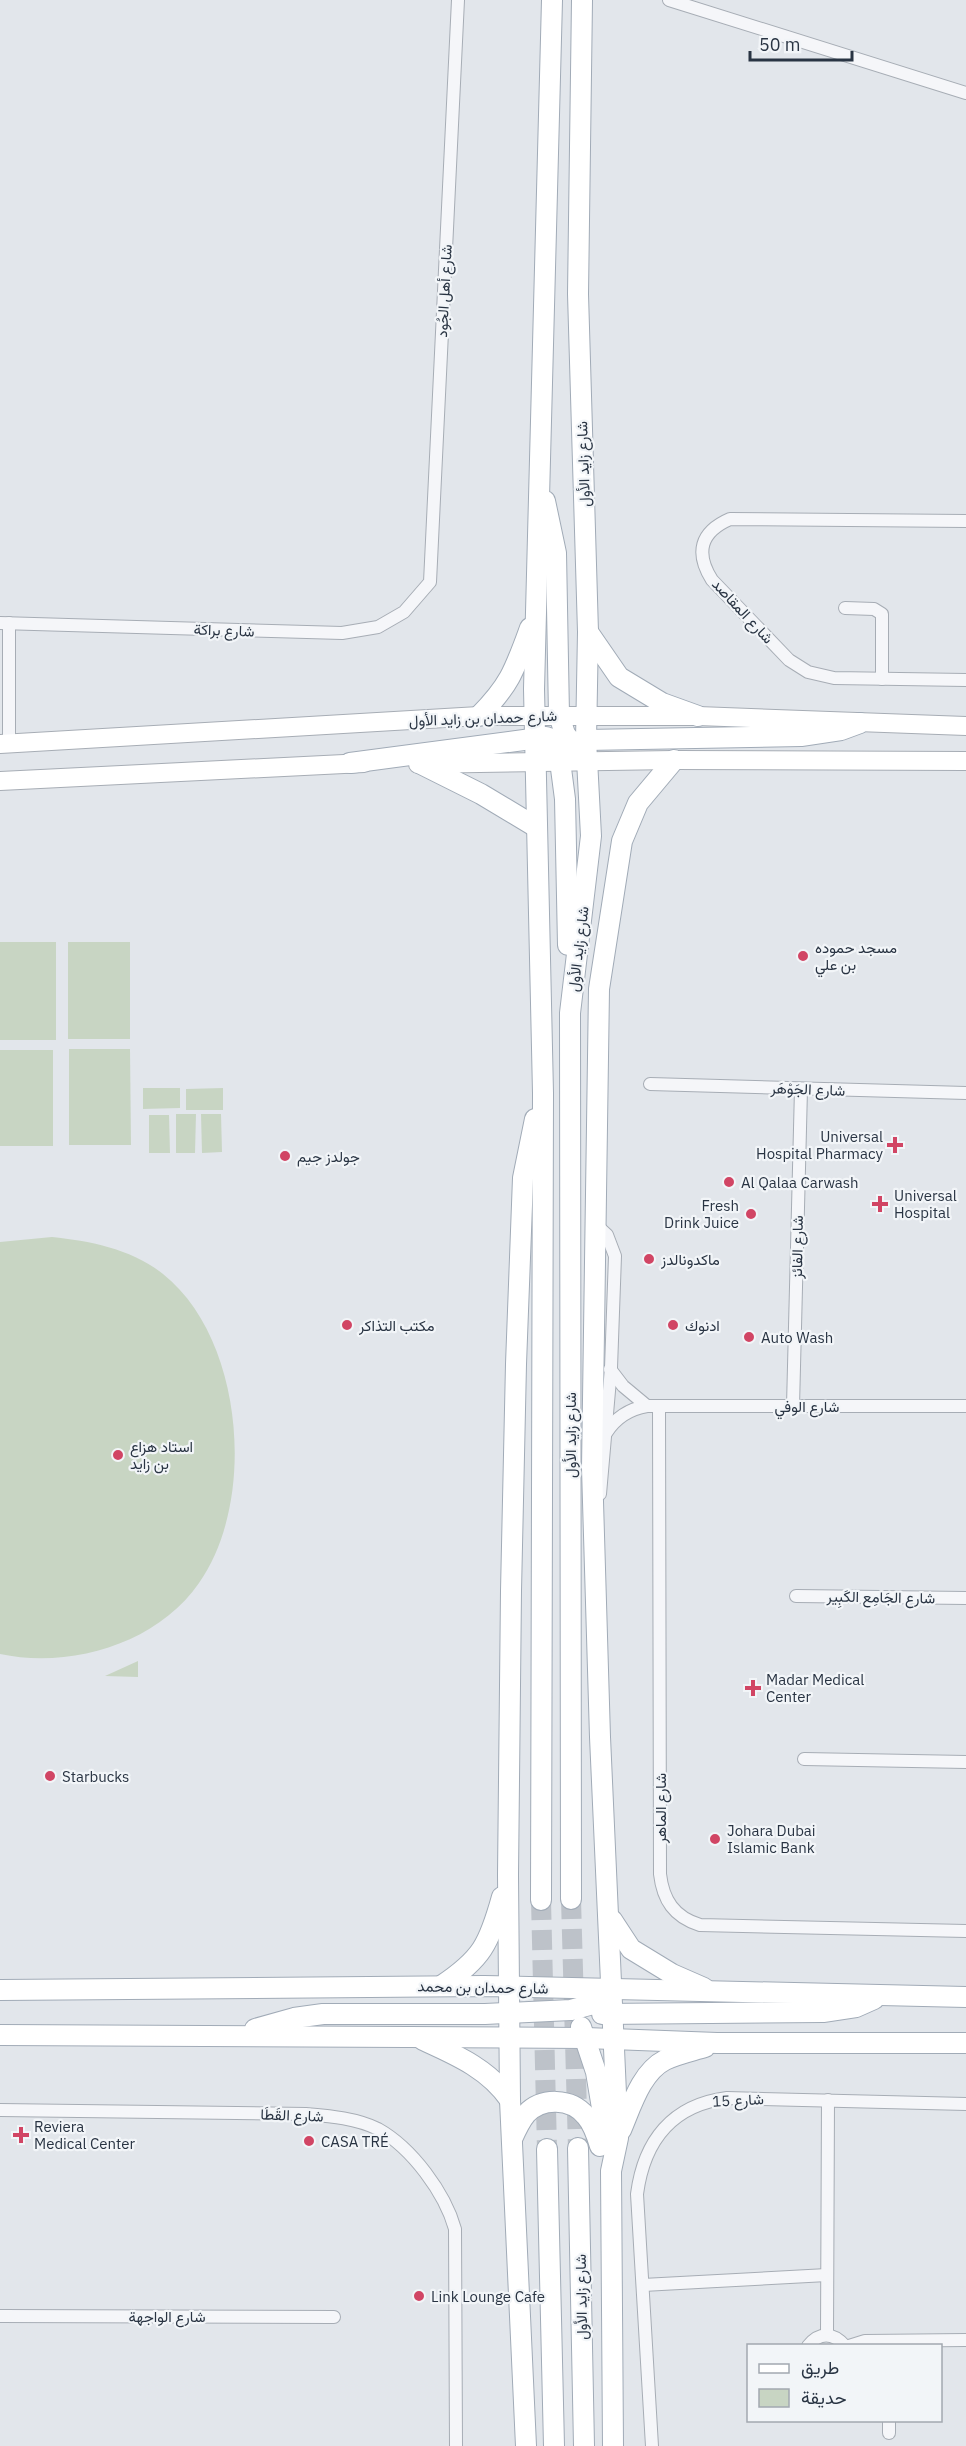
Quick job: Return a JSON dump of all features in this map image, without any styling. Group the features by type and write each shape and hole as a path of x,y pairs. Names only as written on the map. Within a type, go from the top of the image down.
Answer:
{"main road":[{"name":"شارع زايد الأول","path":"552,0 534,715 587,761 591,836 570,1013 571,1899"},
{"name":"شارع زايد الأول","path":"541,1900 543,1093 535,762 586,716 588,632 578,294 582,0"},
{"path":"539,476 556,553 570,1013"},
{"path":"479,716 500,695 513,674 535,614"},
{"path":"588,632 619,677 662,703 698,716"},
{"name":"شارع حمدان بن زايد الأول","path":"4,744 479,716 534,715"},
{"name":"شارع حمدان بن زايد الأول","path":"560,739 586,716 698,716 966,726"},
{"path":"0,781 350,763 560,739 782,737 821,734 860,723"},
{"path":"560,739 587,761 966,761"},
{"path":"599,989 622,841 638,803 674,760"},
{"path":"350,763 535,762"},
{"path":"420,764 481,794 536,827"},
{"path":"591,836 599,989 591,1401 597,1657 618,2138"},
{"path":"526,2446 510,2100 508,1875 511,1591 523,1178 530,1137 543,1093"},
{"path":"440,1986 464,1971 481,1952 495,1922 508,1875"},
{"path":"610,1916 631,1949 672,1974 712,1992"},
{"name":"شارع حمدان بن محمد","path":"0,1990 440,1986 966,1997"},
{"path":"510,1987 546,1995 563,2004 573,2013 586,2038 600,2089 611,2170 613,2446"},
{"path":"510,2037 526,2024 536,2020 573,2013 593,2004 612,1989"},
{"path":"238,2035 276,2023 322,2013 837,2011 856,2007 882,1995"},
{"path":"0,2034 615,2038 717,2043 966,2043"},
{"path":"415,2037 448,2051 487,2073 510,2100"},
{"path":"611,2170 618,2138 641,2086 657,2066 665,2060 717,2043"},
{"path":"512,2140 521,2121 535,2106 556,2102 566,2103 585,2114 611,2170"},
{"name":"شارع زايد الأول","path":"578,2148 584,2446"},
{"name":"شارع زايد الأول","path":"547,2149 554,2446"}],"street":[{"name":"شارع أهل الجُود","path":"429,582 458,0"},
{"path":"669,0 966,93"},
{"name":"شارع المقاصد","path":"966,521 741,518 718,524 708,533 703,544 702,557 705,569 712,580 789,660 808,672 821,676 966,680"},
{"name":"شارع براكة","path":"5,623 342,633 378,627 404,612 429,582"},
{"path":"845,608 873,609 882,615 882,679"},
{"path":"4,744 5,623"},
{"name":"شارع الجَوْهَر","path":"650,1084 966,1094"},
{"name":"شارع الفائز","path":"793,1406 801,1089"},
{"path":"594,1223 607,1235 615,1256 606,1433 595,1534"},
{"path":"610,1369 623,1386 653,1406"},
{"name":"شارع الوفي","path":"606,1433 611,1424 626,1412 653,1406 966,1406"},
{"name":"شارع الماهر","path":"653,1406 660,1874 664,1896 670,1906 688,1922 699,1926 966,1930"},
{"name":"شارع الجَامِع الكَبِير","path":"796,1596 966,1598"},
{"path":"804,1759 966,1762"},
{"name":"شارع 15","path":"652,2446 637,2194 639,2180 650,2147 672,2120 697,2105 719,2099 744,2097 966,2104"},
{"path":"827,2335 828,2100"},
{"name":"شارع القَطَا","path":"0,2110 306,2114 344,2119 378,2130 399,2146 439,2191 450,2211 455,2229 456,2446"},
{"path":"643,2285 827,2275"},
{"name":"شارع الواجهة","path":"0,2316 334,2317"},
{"path":"810,2344 814,2338 827,2335 838,2338 845,2344"},
{"path":"852,2344 859,2341 887,2343 966,2340"}],"green space":[{"path":"0,942 56,942 56,1040 0,1040"},
{"path":"68,942 130,942 130,1039 68,1039"},
{"path":"69,1049 130,1049 131,1145 69,1145"},
{"path":"0,1050 53,1050 53,1146 0,1146"},
{"path":"143,1088 180,1088 180,1108 143,1109"},
{"path":"223,1088 223,1110 186,1110 186,1089"},
{"path":"176,1114 196,1114 195,1153 176,1153"},
{"path":"201,1114 221,1114 222,1152 202,1153"},
{"path":"149,1115 169,1115 170,1153 149,1153"},
{"name":"استاد هزاع بن زايد","path":"52,1237 96,1244 138,1258 163,1274 190,1302 211,1338 225,1378 233,1422 234,1466 229,1509 217,1549 199,1583 181,1604 160,1622 110,1647 55,1658 27,1658 0,1654 0,1242"},
{"path":"138,1661 138,1677 105,1676"}],"tunnel":[{"path":"571,1899 578,2148"},
{"path":"541,1900 547,2149"}],"place":[{"name":"مسجد حموده بن علي","path":"803,956"},
{"name":"Universal Hospital Pharmacy","path":"895,1145"},
{"name":"جولدز جيم","path":"285,1156"},
{"name":"Al Qalaa Carwash","path":"729,1182"},
{"name":"Universal Hospital","path":"880,1204"},
{"name":"Fresh Drink Juice","path":"751,1214"},
{"name":"ماكدونالدز","path":"649,1259"},
{"name":"مكتب التذاكر","path":"347,1325"},
{"name":"ادنوك","path":"673,1325"},
{"name":"Auto Wash","path":"749,1337"},
{"name":"استاد هزاع بن زايد","path":"118,1455"},
{"name":"Madar Medical Center","path":"753,1688"},
{"name":"Starbucks","path":"50,1776"},
{"name":"Johara Dubai Islamic Bank","path":"715,1839"},
{"name":"Reviera Medical Center","path":"21,2135"},
{"name":"CASA TRÉ","path":"309,2141"},
{"name":"Link Lounge Cafe","path":"419,2296"}]}
